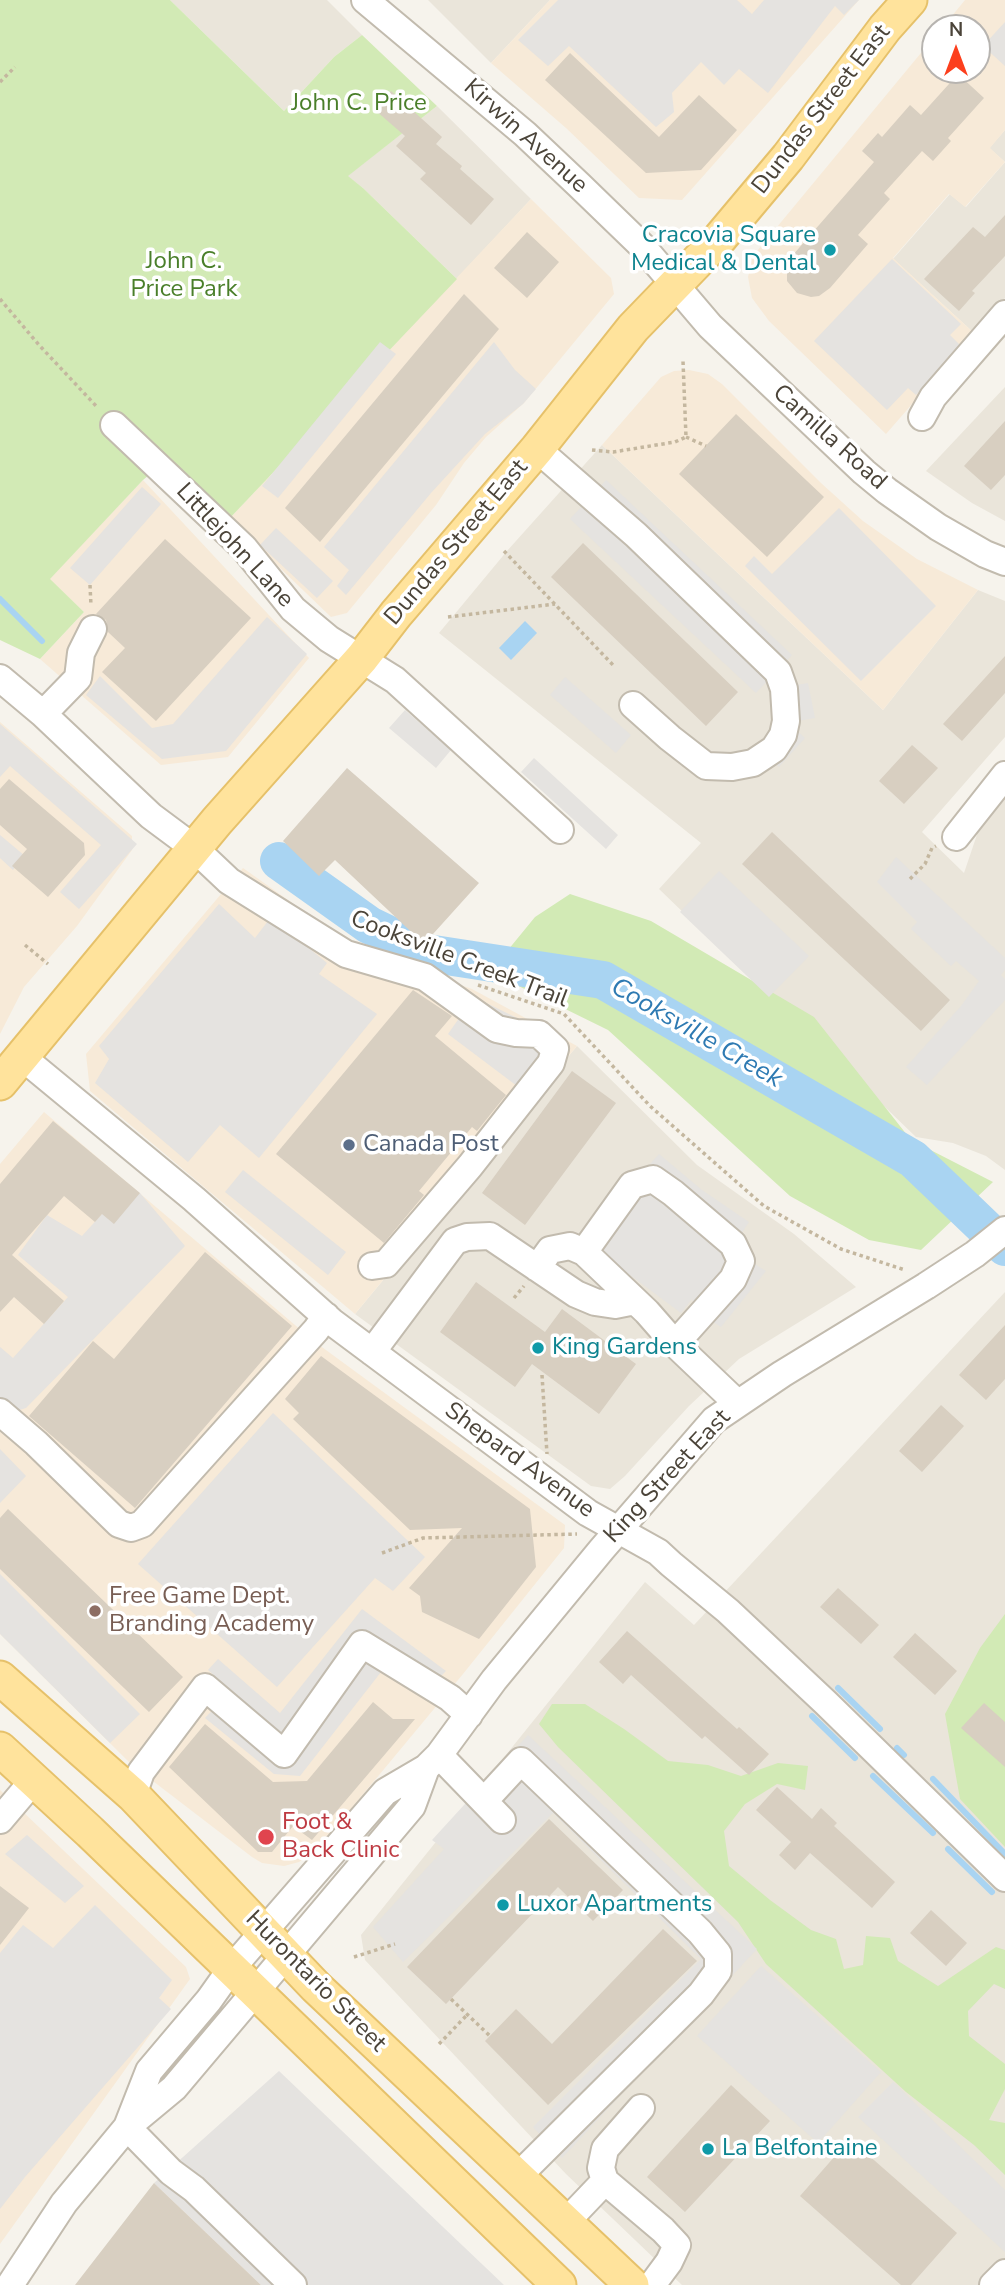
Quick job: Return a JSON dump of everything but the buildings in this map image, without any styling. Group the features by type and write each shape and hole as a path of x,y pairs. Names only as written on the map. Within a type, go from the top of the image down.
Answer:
{"main road":[{"name":"Dundas Street East","path":"0,1083 194,848 362,658 396,614 537,449 634,328 720,238 788,157 885,27 910,0"},
{"name":"Hurontario Street","path":"0,1678 133,1796 316,1987 632,2285"},
{"name":"Hurontario Street","path":"11,1767 90,1832 559,2285"}],"street":[{"name":"Kirwin Avenue","path":"365,0 525,134 641,245 675,285"},
{"name":"Camilla Road","path":"675,285 710,326 876,482 938,527 985,554 1005,562"},
{"path":"922,417 933,397 1005,314"},
{"name":"Littlejohn Lane","path":"114,425 243,548 293,609 329,639 395,680 560,830"},
{"path":"537,449 636,535 778,672 784,689 786,721 783,735 774,750 753,763 732,767 706,766 633,705"},
{"path":"43,714 78,678 81,653 93,629"},
{"path":"0,678 43,714 151,816 194,848 229,881 346,954 425,977 497,1029 540,1034 555,1049 551,1063 470,1166 386,1264 372,1266"},
{"path":"956,837 1005,775"},
{"name":"Shepard Avenue","path":"22,1057 194,1199 326,1317 588,1513 658,1552 728,1611 826,1703 1005,1878"},
{"path":"584,1252 632,1185 653,1179 733,1244 741,1261 733,1279 675,1344"},
{"name":"King Street East","path":"274,1943 385,1792 433,1762 494,1680 714,1420 926,1286 975,1254 1005,1230"},
{"path":"372,1352 455,1241 467,1237 490,1236 576,1294 594,1302 615,1305 635,1301"},
{"path":"537,1268 550,1250 570,1246 584,1252 737,1404"},
{"path":"0,1412 119,1524 131,1528 142,1524 326,1317"},
{"path":"133,1796 141,1772 205,1687 284,1754 362,1644 450,1698 468,1715"},
{"path":"433,1762 494,1810 521,1761 700,1933 718,1954 718,1971 701,1994 517,2177"},
{"path":"0,1820 11,1767"},
{"path":"127,2126 149,2071 209,2000 231,1969 274,1943"},
{"path":"10,2285 64,2203 127,2126 174,2088 254,1992 274,1943"},
{"path":"641,2108 605,2149 601,2168 605,2181 677,2245 669,2262 652,2285"},
{"path":"127,2126 171,2172 194,2189 293,2285"},
{"path":"565,2223 605,2181"},
{"path":"993,2285 1005,2273"}],"path":[{"path":"0,82 15,67"},
{"path":"0,299 114,425"},
{"path":"683,361 686,437"},
{"path":"592,450 613,452 675,442 686,437 706,446"},
{"path":"504,551 613,665"},
{"path":"448,617 555,604"},
{"path":"910,879 925,864 932,848 956,837"},
{"path":"25,945 48,964"},
{"name":"Cooksville Creek Trail","path":"472,983 564,1014 650,1106 764,1206 841,1249 915,1273 926,1286"},
{"path":"542,1375 547,1462"},
{"path":"382,1553 424,1538 584,1533"},
{"path":"354,1957 395,1944"},
{"path":"451,1999 490,2036"},
{"path":"439,2044 467,2014"}],"shaded area":[{"path":"170,0 327,0 362,35 334,57 284,111"},
{"path":"428,0 550,0 491,63"},
{"path":"550,0 859,0 682,200 639,198 566,128 491,63"},
{"path":"558,0 737,0 752,14 764,0 859,0 844,15 835,6 768,93 739,69 724,85 701,62 672,93 674,112 656,127 569,46 548,66 518,40"},
{"path":"965,0 1005,0 1005,130 990,148 1005,162 965,207 949,194 893,258 974,333 886,434 769,321 752,298 748,277 753,256 921,53 921,84 991,84 991,14 954,14"},
{"path":"1005,22 1005,66 991,53 991,37"},
{"path":"437,106 531,199 457,279 363,188 347,176"},
{"path":"1005,130 1005,162 989,148"},
{"path":"1005,162 1005,298 974,333 893,259 950,194 966,207"},
{"path":"531,199 611,278 614,294 524,403 486,437 464,463 436,505 347,613 331,617 229,519"},
{"path":"892,259 961,324 950,335 962,347 916,395 908,388 887,410 814,341"},
{"path":"380,342 396,354 278,498 262,486"},
{"path":"494,342 515,370 536,389 523,404 485,434 431,493 346,595 337,586 349,570 324,547"},
{"path":"689,370 708,374 722,384 863,521 917,559 978,590 883,710 602,445 661,377 674,371"},
{"path":"1005,387 1005,521 972,503 926,471"},
{"path":"602,445 883,710 978,590 1005,601 1005,737 922,832 964,873 985,811 1005,789 1005,1170 986,1156 953,1143 916,1137 659,889 701,843 439,633 507,551"},
{"path":"143,480 309,658 228,757 161,765 40,659 84,612 49,579"},
{"path":"606,480 792,655 756,693 570,519"},
{"path":"142,487 161,504 90,585 70,568"},
{"path":"839,508 936,606 861,681 745,566 754,556 772,574"},
{"path":"276,528 333,581 317,598 260,545"},
{"path":"267,617 307,654 226,751 162,759 86,695 100,676 152,728 173,724"},
{"path":"565,677 631,735 616,753 550,695"},
{"path":"808,683 815,718 798,721 791,686"},
{"path":"405,710 451,750 436,768 389,728"},
{"path":"0,722 132,836 132,850 77,926 24,987 0,1034"},
{"path":"0,724 137,844 79,909 60,892 101,845 10,766 0,777"},
{"path":"794,728 805,738 779,767 768,757"},
{"path":"534,758 618,835 606,849 521,772"},
{"path":"0,835 25,856 13,870 0,858"},
{"path":"896,857 1005,958 1005,970 1001,975 1005,979 1005,1000 927,1085 906,1067 961,1006 979,981 956,961 951,966 911,929 917,922 877,882"},
{"path":"243,868 357,949 472,989 577,1046 355,1314 90,1091 86,1054"},
{"path":"719,871 809,956 769,997 680,912"},
{"path":"219,904 255,938 271,917 327,963 319,974 377,1014 259,1158 220,1125 188,1162 95,1083 109,1059 99,1046"},
{"path":"474,997 554,1036 517,1086 448,1034"},
{"path":"577,1046 697,1165 794,1234 856,1287 739,1359 689,1406 610,1489 591,1486 355,1314"},
{"path":"44,1112 315,1342 565,1525 564,1548 316,1851 299,1862 284,1866 262,1863 252,1857 132,1765 0,1634 0,1164"},
{"path":"659,1154 702,1190 749,1222 739,1237 753,1263 766,1271 721,1327 690,1307 692,1299 681,1313 583,1240"},
{"path":"243,1170 346,1252 328,1275 225,1192"},
{"path":"140,1193 185,1246 26,1408 0,1416 0,1347 13,1358 68,1297 18,1255 47,1215 82,1236 102,1214"},
{"path":"1005,1292 1005,2285 682,2285 566,2174 365,1960 361,1935 645,1582 694,1625"},
{"path":"273,1413 425,1557 393,1591 375,1578 277,1687 138,1564"},
{"path":"0,1449 26,1476 0,1503"},
{"path":"0,1574 140,1714 110,1743 0,1634"},
{"path":"362,1609 446,1671 434,1683 398,1656 381,1672 300,1776 274,1774 205,1718 231,1691 208,1670 218,1659 280,1713"},
{"path":"528,1735 757,1949 562,2158 533,2127 701,1959 553,1813 403,1962 373,1927 444,1849 432,1840"},
{"path":"0,1790 186,1967 190,1979 0,2244"},
{"path":"27,1835 84,1886 65,1903 5,1854"},
{"path":"95,1905 172,1980 159,1998 171,2009 0,2209 0,1953 23,1925 53,1948"},
{"path":"761,1966 881,2072 818,2143 697,2036"},
{"path":"279,2071 504,2285 261,2285 154,2183"},
{"path":"893,2082 1005,2190 1005,2252 858,2117"}],"green space":[{"name":"John C. Price Park","path":"0,0 170,0 284,111 334,57 362,35 437,106 348,176 457,279 229,519 167,460 143,480 50,579 84,612 40,659 0,640"},
{"path":"570,894 651,921 814,1017 911,1140 993,1182 921,1250 869,1240 790,1196 608,1030 490,972 535,917"},
{"path":"1005,1614 1005,1847 960,1799 945,1714 980,1648"},
{"path":"552,1704 585,1704 668,1761 708,1765 741,1776 778,1763 808,1766 805,1790 777,1784 745,1804 724,1831 729,1866 811,1930 836,1939 844,1969 863,1965 866,1936 890,1938 898,1961 938,1986 996,1947 1005,1950 1005,1989 994,1984 968,2011 969,2036 1005,2064 1005,2089 989,2120 1005,2123 1005,2175 974,2145 906,2092 766,1964 738,1922 558,1747 539,1724"}],"water":[{"path":"525,621 537,633 511,660 499,648"}],"waterway":[{"name":"Cooksville Creek","path":"0,599 42,641"},
{"name":"Cooksville Creek","path":"279,861 369,925 427,953 603,980 913,1159 1005,1247"},
{"path":"838,1688 880,1729"},
{"path":"812,1716 855,1758"},
{"path":"897,1748 904,1755"},
{"path":"873,1776 933,1833"},
{"path":"933,1779 1005,1854"},
{"path":"948,1849 992,1892"}],"place":[{"name":"Cracovia Square Medical & Dental","path":"830,250"},
{"name":"Canada Post","path":"349,1145"},
{"name":"King Gardens","path":"538,1348"},
{"name":"Free Game Dept. Branding Academy","path":"95,1611"},
{"name":"Foot & Back Clinic","path":"266,1837"},
{"name":"Luxor Apartments","path":"503,1905"},
{"name":"La Belfontaine","path":"708,2149"}],"park label":[{"name":"John C. Price","path":"359,104"}]}
